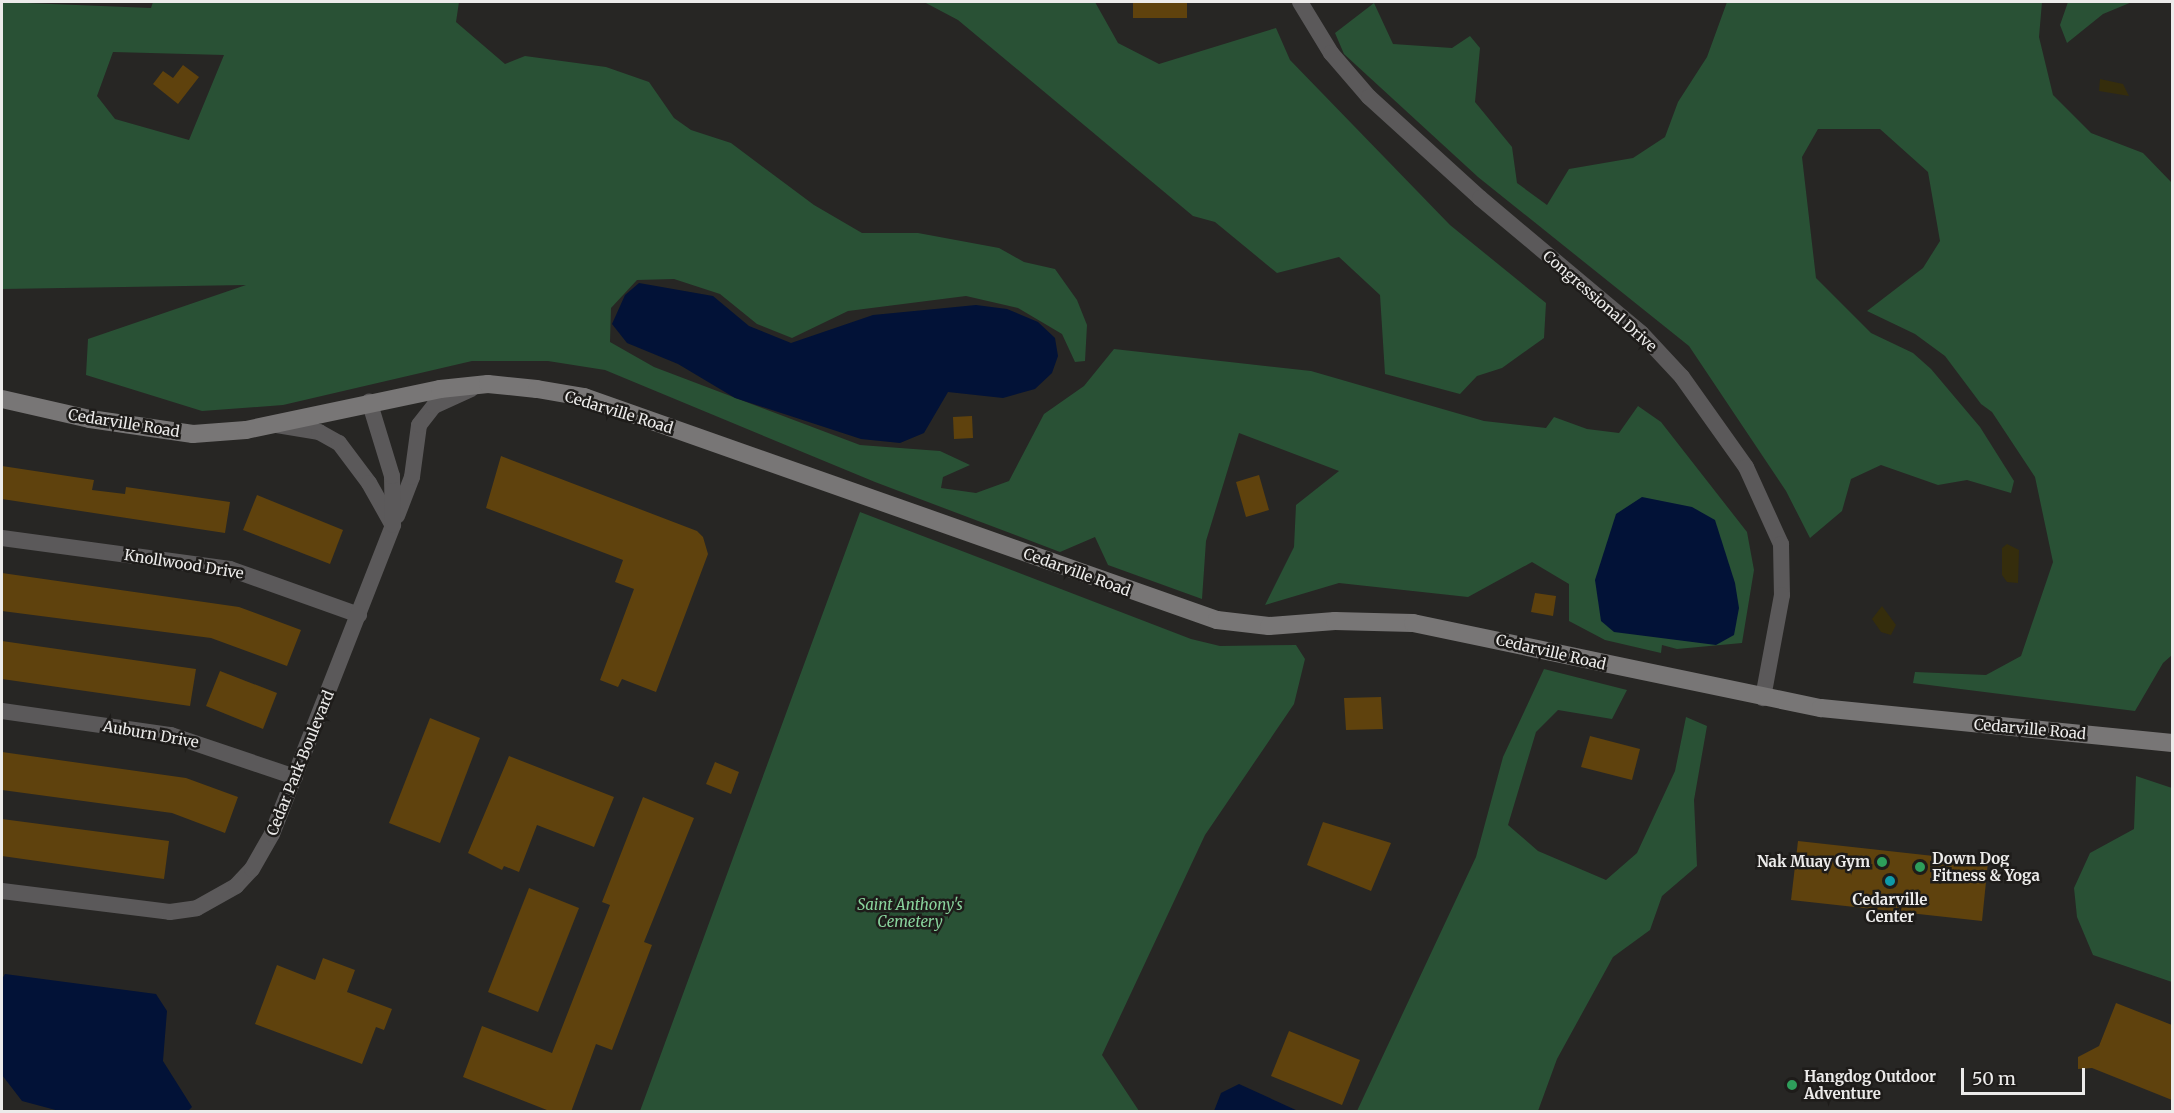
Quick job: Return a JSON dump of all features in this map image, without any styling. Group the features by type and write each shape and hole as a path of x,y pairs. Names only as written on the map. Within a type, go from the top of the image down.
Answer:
{"main road":[{"name":"Cedarville Road","path":"2,399 90,419 193,434 272,424 369,401 488,384 584,397 1217,620 1269,626 1335,621 1413,622 1763,698 1821,708 2172,743"}],"street":[{"name":"Congressional Drive","path":"1300,2 1330,54 1370,97 1480,198 1641,333 1682,377 1746,466 1780,544 1782,595 1763,698"},
{"path":"393,525 412,477 416,441 426,414 460,392 488,384"},
{"name":"Cedar Park Boulevard","path":"2,891 144,911 197,908 236,886 252,869 295,777 360,615 393,525 392,476 369,401"},
{"path":"272,424 319,432 339,443 369,483 393,525"},
{"name":"Knollwood Drive","path":"2,538 230,569 360,615"},
{"name":"Auburn Drive","path":"2,711 171,735 295,777"}],"green space":[{"path":"2,2 151,8 153,2 459,2 456,22 505,64 525,56 606,67 649,82 674,118 691,130 731,143 814,205 862,233 918,233 999,248 1024,262 1055,269 1077,300 1087,325 1085,361 1075,362 1062,334 1018,308 966,296 848,311 792,338 757,324 720,294 674,279 637,280 611,308 610,342 654,367 860,445 940,451 970,465 943,477 941,488 976,493 1009,481 1044,414 1084,386 1114,349 1311,371 1484,421 1546,428 1554,417 1587,429 1619,433 1638,406 1661,422 1747,532 1754,570 1742,643 1677,649 1662,645 1661,653 1605,640 1569,621 1569,584 1532,562 1468,597 1339,583 1265,605 1294,547 1296,505 1339,471 1239,433 1206,541 1202,599 1108,565 1095,537 1060,552 875,482 605,370 548,361 472,361 283,405 202,411 86,375 88,339 246,285 2,289","holes":["113,52 224,55 189,140 115,119 97,96"]},
{"path":"924,2 1095,2 1118,43 1159,64 1276,28 1290,60 1450,225 1546,303 1544,338 1502,368 1477,376 1460,394 1385,374 1380,295 1339,257 1277,273 1215,222 1193,216 958,20"},
{"path":"1727,2 2042,2 2039,37 2053,95 2091,133 2143,153 2172,183 2172,655 2163,663 2135,711 1913,683 1915,672 1986,675 2021,656 2053,562 2035,477 1992,412 1981,404 1945,356 1915,334 1867,311 1923,268 1940,241 1928,172 1880,129 1818,129 1802,157 1816,278 1871,333 1913,353 1931,369 1980,427 2014,481 2011,493 1967,480 1938,485 1881,465 1851,479 1842,511 1810,538 1786,491 1689,346 1478,177 1344,54 1335,33 1374,3 1393,44 1452,48 1470,36 1480,48 1475,102 1512,147 1517,183 1547,205 1569,169 1633,158 1665,137 1678,102 1707,57"},
{"path":"2068,2 2132,2 2103,14 2067,43 2060,25"},
{"name":"Saint Anthony's Cemetery","path":"860,512 1191,639 1220,646 1296,645 1305,659 1294,704 1205,835 1102,1055 1139,1111 640,1111"},
{"path":"1544,669 1627,690 1612,719 1558,710 1536,732 1508,825 1538,851 1606,880 1637,853 1675,771 1686,717 1707,726 1694,800 1697,866 1662,896 1650,930 1613,957 1557,1059 1538,1111 1357,1111 1476,857 1503,757"},
{"path":"2136,776 2172,788 2172,982 2093,955 2077,917 2074,888 2090,853 2134,829"}],"sand":[{"path":"2100,79 2123,84 2129,96 2099,91"},
{"path":"2007,544 2019,550 2018,583 2007,582 2002,575 2002,548"},
{"path":"1882,606 1896,625 1891,635 1881,632 1872,619"}],"water":[{"path":"639,283 713,296 749,326 791,343 873,315 976,305 1007,309 1038,322 1055,338 1058,356 1052,373 1035,389 1003,398 948,392 924,433 900,443 861,439 735,398 678,364 627,343 612,324 625,295"},
{"path":"1642,497 1692,507 1715,520 1735,583 1739,608 1734,635 1716,645 1614,632 1601,621 1595,580 1616,514"},
{"path":"5,974 156,994 167,1011 163,1061 192,1107 187,1112 63,1112 22,1101 2,1075 2,979"},
{"path":"1239,1084 1298,1111 1214,1111 1221,1093"}],"building":[{"path":"1133,2 1187,2 1187,18 1133,18"},
{"path":"183,65 199,77 178,104 153,84 163,71 173,78"},
{"path":"972,416 973,438 954,439 953,417"},
{"path":"501,456 697,531 703,537 708,554 656,692 622,679 618,687 600,680 634,589 615,582 623,560 486,508"},
{"path":"2,466 94,480 92,490 125,494 126,487 230,502 225,533 2,499"},
{"path":"1259,475 1269,510 1246,517 1236,482"},
{"path":"257,495 343,530 330,564 243,530"},
{"path":"2,573 239,607 301,630 287,666 211,638 2,611"},
{"path":"1535,593 1556,596 1553,616 1531,612"},
{"path":"2,641 196,669 190,706 2,679"},
{"path":"220,671 277,693 263,729 206,706"},
{"path":"1381,697 1383,729 1346,730 1344,698"},
{"path":"430,718 480,738 440,843 389,823"},
{"path":"1590,736 1640,749 1632,780 1581,767"},
{"path":"2,752 186,778 238,797 225,833 172,813 2,790"},
{"path":"509,756 614,797 594,847 537,825 519,872 504,866 502,870 468,853"},
{"path":"715,762 739,772 731,794 706,784"},
{"path":"643,797 694,818 644,942 652,945 612,1050 596,1044 571,1112 552,1112 463,1077 482,1026 552,1053 610,905 602,902"},
{"path":"2,819 169,841 164,879 2,856"},
{"path":"1323,822 1391,843 1371,891 1307,865"},
{"name":"Cedarville Center","path":"1798,841 1988,862 1982,921 1791,900"},
{"path":"529,888 579,908 538,1012 488,992"},
{"path":"323,958 355,970 347,992 392,1009 384,1030 376,1027 362,1064 255,1024 277,965 315,980"},
{"path":"2116,1003 2172,1025 2172,1100 2092,1068 2078,1069 2078,1057 2099,1046"},
{"path":"1289,1031 1360,1060 1342,1105 1271,1076"}],"place":[{"name":"Nak Muay Gym","path":"1882,862"},
{"name":"Down Dog Fitness & Yoga","path":"1920,867"},
{"name":"Cedarville Center","path":"1890,881"},
{"name":"Hangdog Outdoor Adventure","path":"1792,1085"}]}
